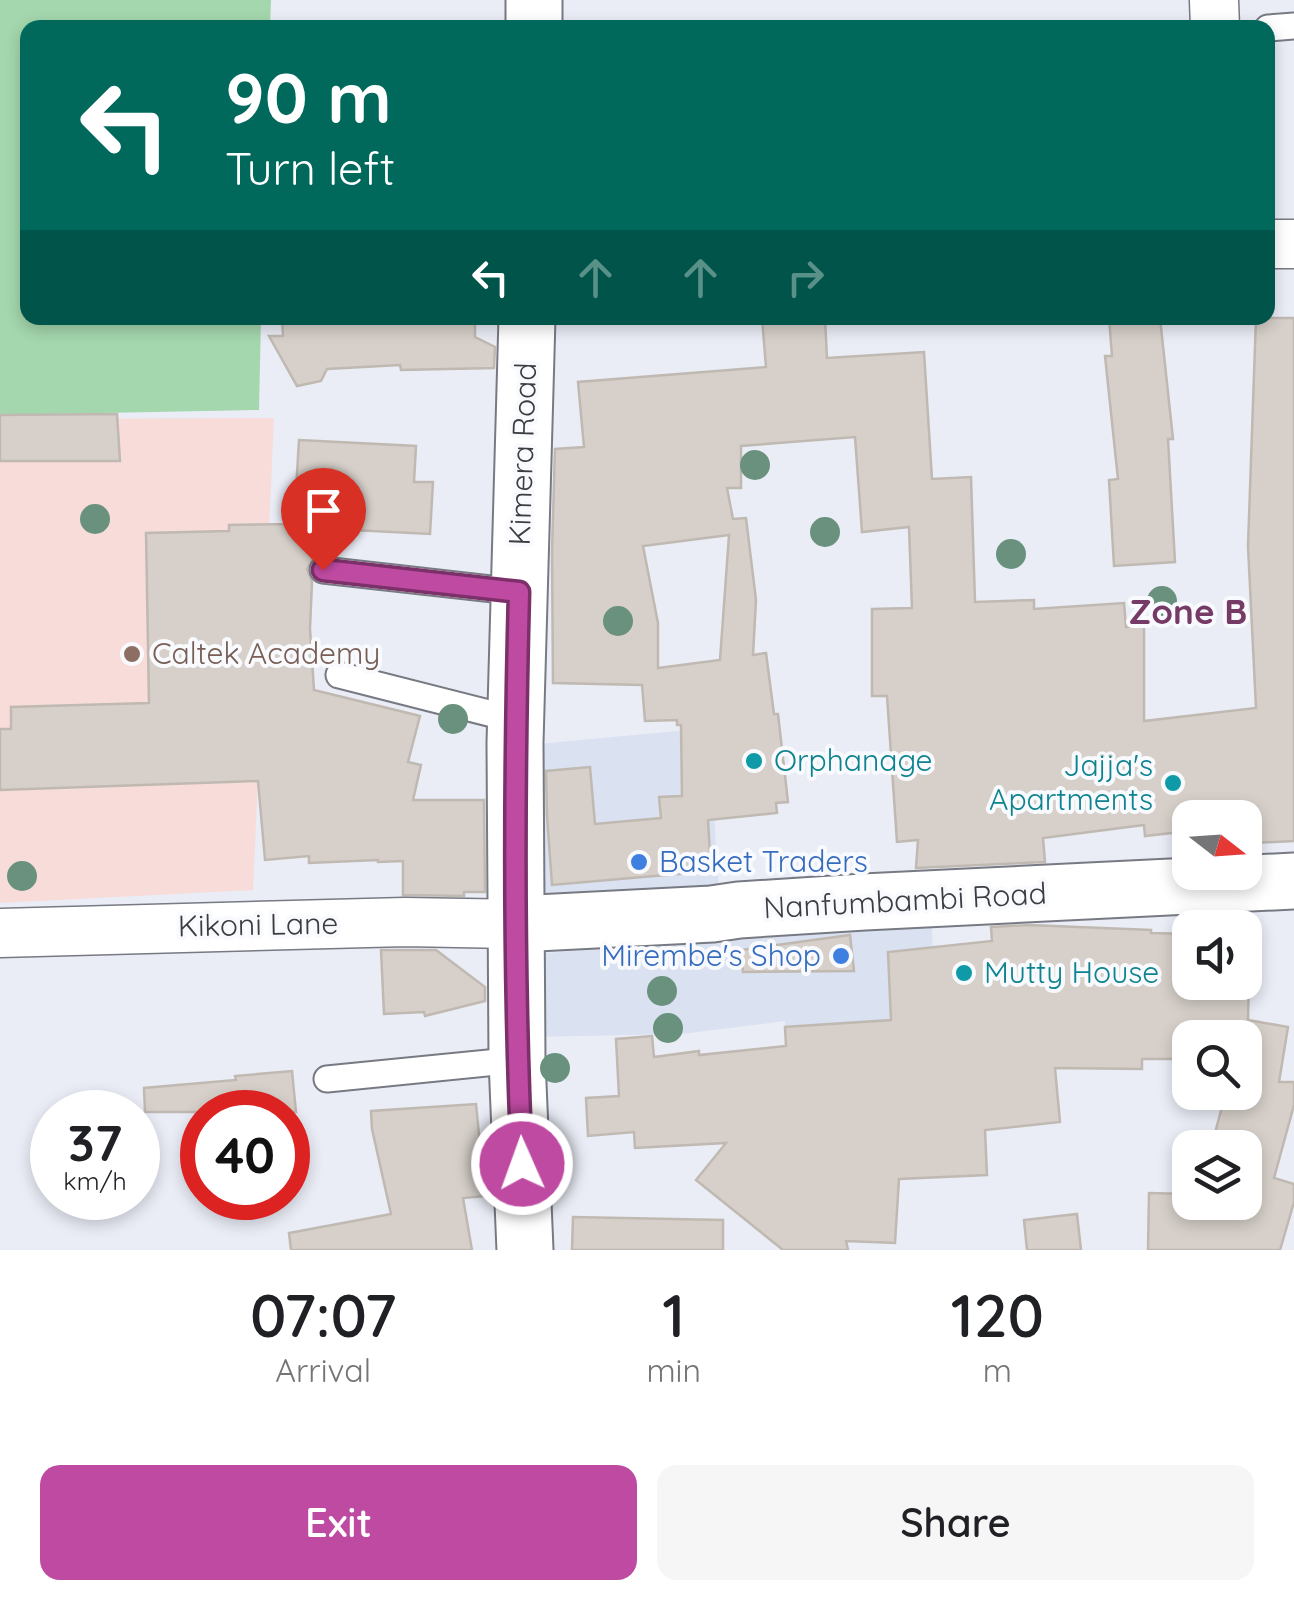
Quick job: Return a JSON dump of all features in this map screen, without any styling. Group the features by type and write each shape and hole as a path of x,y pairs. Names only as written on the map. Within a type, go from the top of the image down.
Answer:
{"street":[{"name":"Kimera Road","path":"525,1250 518,1060 516,720 527,325"},
{"name":"Nanfumbambi Road","path":"516,924 1294,881"},
{"name":"Kikoni Lane","path":"0,933 406,922 516,924"}],"lane":[{"path":"323,570 519,592"},
{"path":"339,675 516,720"},
{"path":"327,1079 518,1060"}],"shaded area":[{"name":"Caltek Academy","path":"274,418 253,890 0,903 0,419"},
{"path":"709,728 719,896 528,913 527,745"},
{"path":"931,920 940,1050 926,1177 798,1187 785,1021 681,1034 530,1037 524,955"}],"green space":[{"path":"0,0 271,0 270,20 20,20 20,325 261,325 259,410 0,415"}],"building":[{"path":"1275,318 1294,318 1294,841 1262,843 1262,800 1172,800 1172,833 1145,836 1144,825 1043,838 1045,862 916,868 918,840 897,842 887,696 872,696 872,609 912,608 909,527 862,532 855,437 741,446 741,488 727,488 733,519 746,518 756,600 753,655 766,653 788,802 776,803 777,813 708,820 711,871 552,885 546,771 590,767 595,824 661,818 659,797 682,796 681,725 677,725 677,720 645,721 642,685 553,683 555,449 584,447 578,382 766,367 763,325 825,325 827,358 924,352 932,479 971,477 975,602 1034,600 1034,609 1124,603 1126,627 1144,626 1144,721 1256,708 1248,546 1256,325 1275,325","holes":["729,535 720,660 658,668 658,623 643,546"]},
{"path":"282,325 475,325 475,337 495,347 494,368 401,370 400,365 327,369 321,381 297,386 269,336 283,336"},
{"path":"1110,325 1161,325 1173,439 1168,439 1175,562 1114,566 1109,480 1118,479 1105,356 1112,356"},
{"path":"117,414 120,461 0,461 0,415"},
{"path":"299,440 416,446 414,482 433,482 430,534 314,528 313,558 307,569 312,582 314,690 420,716 408,762 421,765 413,800 484,800 485,892 464,892 464,896 403,895 403,861 309,863 309,856 265,860 258,781 0,790 0,729 11,729 11,707 149,703 146,533 229,531 229,525 294,524"},
{"path":"1029,925 1172,934 1172,1000 1248,1000 1248,1020 1172,1020 1172,1059 1142,1059 1142,1069 1055,1068 1060,1122 985,1130 987,1175 899,1179 895,1243 846,1241 848,1250 783,1250 696,1180 726,1143 635,1148 634,1132 588,1136 586,1098 619,1096 616,1039 652,1036 654,1057 699,1051 699,1055 786,1046 785,1027 891,1020 888,952 992,941 991,927"},
{"path":"850,935 854,971 743,972 741,950"},
{"path":"381,950 436,950 485,987 485,1001 425,1016 424,1012 384,1014"},
{"path":"1262,1022 1288,1027 1279,1082 1294,1082 1294,1105 1274,1178 1294,1184 1294,1202 1280,1250 1148,1250 1149,1193 1172,1194 1172,1220 1262,1220 1262,1130 1216,1130 1221,1110 1262,1110"},
{"path":"292,1071 294,1090 180,1090 180,1112 160,1112 160,1090 144,1090 236,1080 235,1076"},
{"path":"476,1104 485,1196 463,1198 472,1250 291,1250 289,1233 391,1214 371,1111"},
{"path":"1077,1214 1081,1250 1027,1250 1024,1220"},
{"path":"573,1217 723,1220 723,1250 572,1250"}],"place":[{"name":"Caltek Academy","path":"132,654"},
{"name":"Orphanage","path":"754,761"},
{"name":"Jajja's Apartments","path":"1173,783"},
{"name":"Basket Traders","path":"639,862"},
{"name":"Mirembe's Shop","path":"841,956"},
{"name":"Mutty House","path":"964,973"}],"district":[{"name":"Zone B","path":"1188,612"}],"route":[{"path":"323,570 519,592 515,743 522,1164"}]}
